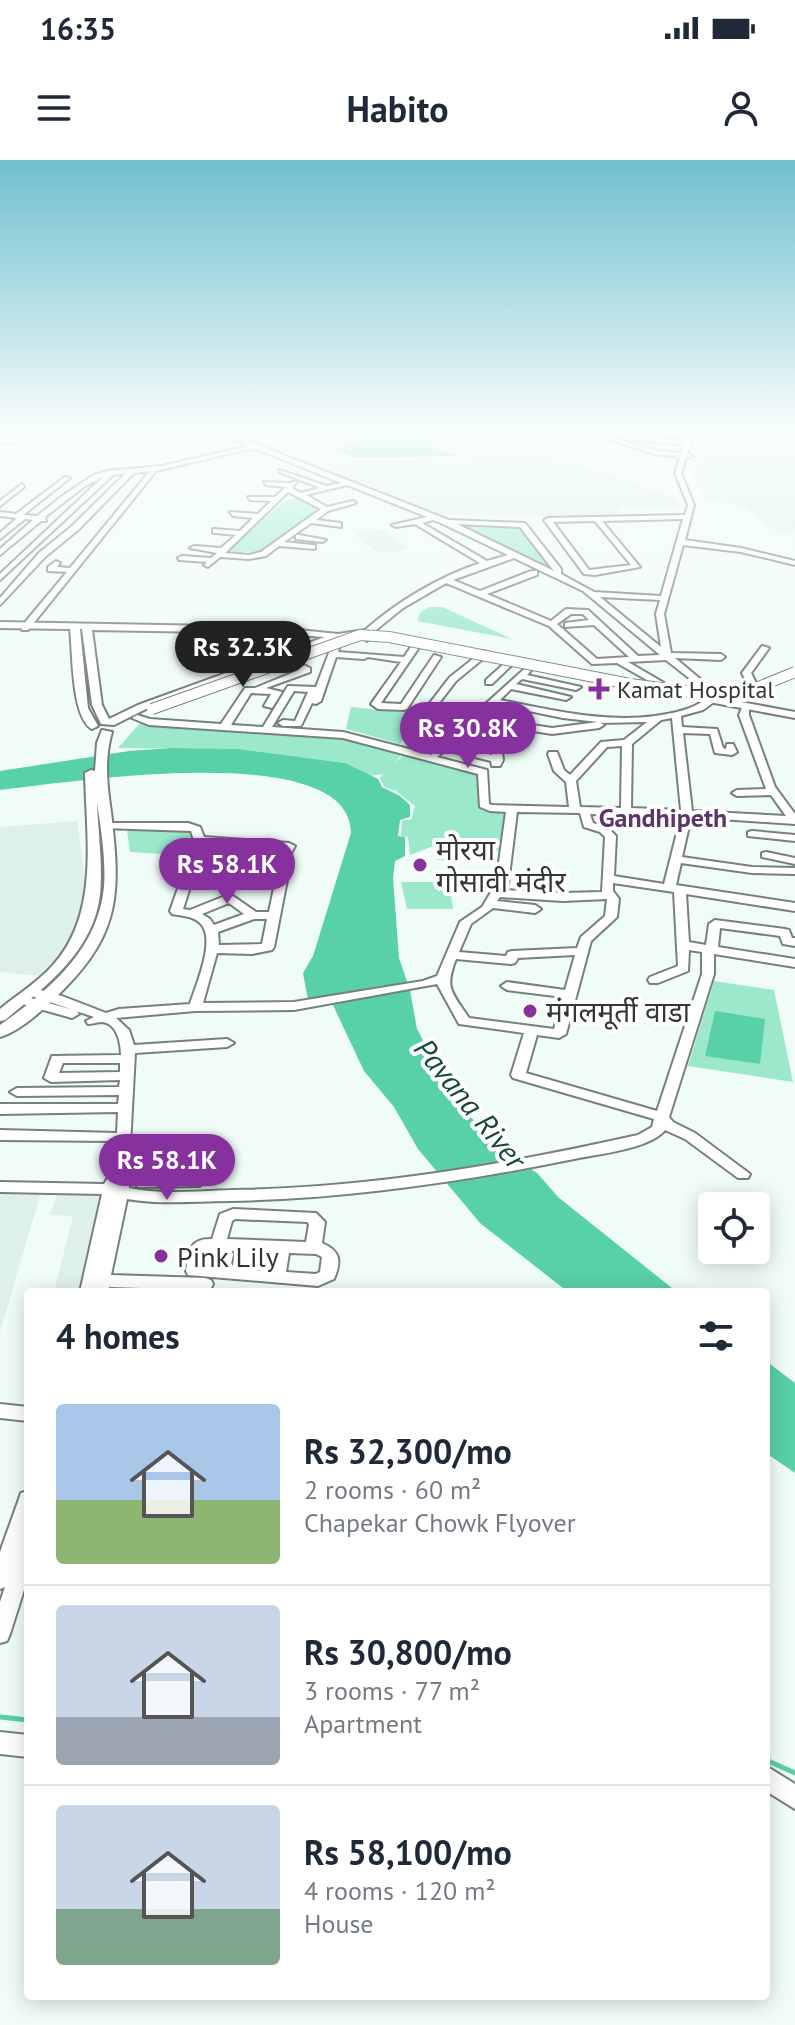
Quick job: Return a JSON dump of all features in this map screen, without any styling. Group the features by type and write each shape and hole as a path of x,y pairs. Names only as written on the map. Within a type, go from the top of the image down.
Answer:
{"main road":[{"path":"0,626 249,633 337,642"},
{"path":"75,628 83,708 104,727"},
{"path":"87,629 264,630 337,642"},
{"path":"32,1001 69,955 83,931 91,905 96,747 104,727 97,705 87,629"},
{"path":"136,716 360,635 383,636 640,685 714,695 744,693 795,672"},
{"path":"367,635 483,656 509,664 661,685 708,696 741,698 795,672"},
{"path":"136,716 142,707 253,667 367,635 530,667"},
{"path":"104,727 290,662 337,642"},
{"path":"741,698 752,685 795,672"},
{"path":"587,675 708,696 741,698 795,715"},
{"path":"0,1028 74,971 99,932 110,895 107,826 97,790"}],"street":[{"path":"0,537 17,519"},
{"path":"40,519 85,523"},
{"path":"0,553 40,519"},
{"path":"0,603 42,555 89,519"},
{"path":"25,627 114,519"},
{"path":"216,558 256,519"},
{"path":"182,558 249,557 275,546 314,519"},
{"path":"434,519 476,534 534,573 574,592 662,598"},
{"path":"434,519 591,593"},
{"path":"596,519 548,521 587,572 636,568 597,519"},
{"path":"667,655 661,627 662,598 687,519"},
{"path":"680,543 688,539 696,519"},
{"path":"0,578 59,521"},
{"path":"311,521 338,525"},
{"path":"396,525 439,521 522,525 558,571 557,575"},
{"path":"225,522 251,524"},
{"path":"416,522 487,564"},
{"path":"99,525 109,525"},
{"path":"301,528 330,532"},
{"path":"216,531 242,533"},
{"path":"290,536 322,540"},
{"path":"206,540 233,542"},
{"path":"680,543 749,551 795,563"},
{"path":"275,546 312,547"},
{"path":"275,546 303,555"},
{"path":"194,548 216,558"},
{"path":"367,635 392,611 447,580 510,556 591,593 667,655 708,696 697,709 656,720 607,723 556,733 476,719"},
{"path":"56,563 51,569 74,570"},
{"path":"479,594 534,573"},
{"path":"557,575 582,573"},
{"path":"447,580 552,624 595,662 621,662 667,655 721,657"},
{"path":"552,624 576,610 585,612 638,658"},
{"path":"568,625 622,620"},
{"path":"314,705 337,642 368,656 407,660"},
{"path":"253,667 267,646"},
{"path":"416,646 376,704 378,706 404,707 437,657"},
{"path":"752,685 746,673 765,648"},
{"path":"409,736 453,679 483,656"},
{"path":"240,680 258,688 307,670 290,662"},
{"path":"621,662 661,685"},
{"path":"489,682 509,664"},
{"path":"498,760 441,750 530,667 576,687"},
{"path":"528,729 587,675"},
{"path":"510,686 566,697"},
{"path":"291,688 314,689 298,724 263,726 291,688"},
{"path":"227,724 248,690 277,692 263,726"},
{"path":"741,698 752,744 773,792 795,821"},
{"path":"494,701 607,723"},
{"path":"654,980 684,968 674,890 676,859 687,813 676,715"},
{"path":"136,716 149,722 263,726 364,739 483,772 485,806 687,813 795,821"},
{"path":"556,733 570,717"},
{"path":"571,781 604,744 627,743 656,720"},
{"path":"595,726 604,744"},
{"path":"677,730 714,731 719,751 732,752 730,746"},
{"path":"485,742 497,752 498,760 490,770"},
{"path":"626,811 627,743"},
{"path":"512,809 508,854 498,893 490,904 466,922 442,978 445,990 464,1021 559,1034 581,951 590,934 611,917 613,899 609,895 610,833 588,825 571,781 559,771 553,754"},
{"path":"737,793 773,792"},
{"path":"107,826 188,826 196,829 199,840 195,854 283,858 289,846 284,843 199,840"},
{"path":"752,834 795,838"},
{"path":"766,855 795,861"},
{"path":"676,859 752,870 795,871"},
{"path":"211,949 252,950 268,947 281,880 188,877 176,911 195,912 230,898 253,915"},
{"path":"610,879 795,907"},
{"path":"498,893 551,897 609,895"},
{"path":"490,904 535,909"},
{"path":"195,912 209,921 213,930 195,1007"},
{"path":"213,930 253,915 273,916"},
{"path":"0,1187 265,1196 411,1185 651,1137 658,1130 708,974 709,949 715,924 785,933 787,941 795,942"},
{"path":"683,945 795,963"},
{"path":"452,955 511,960 512,955 581,951"},
{"path":"32,1001 98,1019 195,1007 294,1006 426,984 442,978"},
{"path":"507,986 570,994"},
{"path":"32,1001 98,1019 115,1035 124,1054 123,1151 101,1286 205,1283 239,1275 277,1277 318,1286 328,1275 330,1254 313,1248 203,1244 197,1249 194,1271 205,1283"},
{"path":"531,1031 518,1075 662,1117 668,1125 690,1136 743,1174"},
{"path":"119,1084 51,1078 57,1059 227,1043"},
{"path":"89,1288 116,1191 115,1137 124,1054"},
{"path":"17,1092 119,1084"},
{"path":"0,1109 117,1108"},
{"path":"0,1135 115,1137"},
{"path":"123,1151 146,1150"},
{"path":"218,1245 225,1218 233,1214 311,1217 317,1222 313,1248"},
{"path":"239,1275 245,1246"},
{"path":"277,1277 282,1247"},
{"path":"0,1411 24,1414"},
{"path":"0,1580 24,1511"},
{"path":"0,1634 24,1559"},
{"path":"0,1743 24,1746"},
{"path":"770,1780 795,1798"}],"shaded area":[{"path":"264,519 311,519 259,552 226,552"},
{"path":"761,519 795,519 795,531 780,533"},
{"path":"450,522 521,524 558,573"},
{"path":"384,531 408,547 395,553 378,552 363,543 356,533"},
{"path":"429,607 442,607 512,639 417,621 420,613"},
{"path":"351,707 419,714 400,744 346,729"},
{"path":"140,723 340,736 403,752 395,763 405,753 477,773 482,810 505,814 501,851 459,853 454,860 437,860 436,845 410,855 408,837 401,836 402,820 411,820 415,806 396,791 384,787 380,778 383,774 370,776 345,763 239,749 118,748"},
{"path":"239,749 345,763 378,779 382,787 410,805 410,817 400,820 398,836 405,837 405,856 395,861 393,878 399,958 410,990 417,1029 455,1100 490,1138 538,1174 558,1197 672,1288 563,1288 480,1223 418,1149 394,1107 364,1071 333,1005 308,1000 303,973 313,956 351,833 338,803 305,785 256,775 137,775 0,790 0,771 129,751"},
{"path":"77,821 87,889 82,913 68,948 39,976 0,972 0,827"},
{"path":"199,830 196,856 130,852 127,831"},
{"path":"401,882 449,882 453,909 407,909"},
{"path":"714,981 774,990 793,1082 688,1066"},
{"path":"715,1011 765,1019 760,1064 705,1056"},
{"path":"0,1191 41,1192 0,1332"},
{"path":"58,1191 105,1192 81,1288 55,1288 73,1216 50,1215"},
{"path":"770,1364 795,1383 795,1473 770,1456"}],"waterway":[{"path":"0,1717 24,1720"},
{"path":"770,1762 795,1773"}],"place":[{"name":"Kamat Hospital","path":"599,689"},
{"name":"मोरया गोसावी मंदीर","path":"420,865"},
{"name":"मंगलमूर्ती वाडा","path":"530,1011"},
{"name":"Pink Lily","path":"161,1256"}],"district":[{"name":"Gandhipeth","path":"663,817"}],"water label":[{"name":"Pavana River","path":"471,1103"}]}
